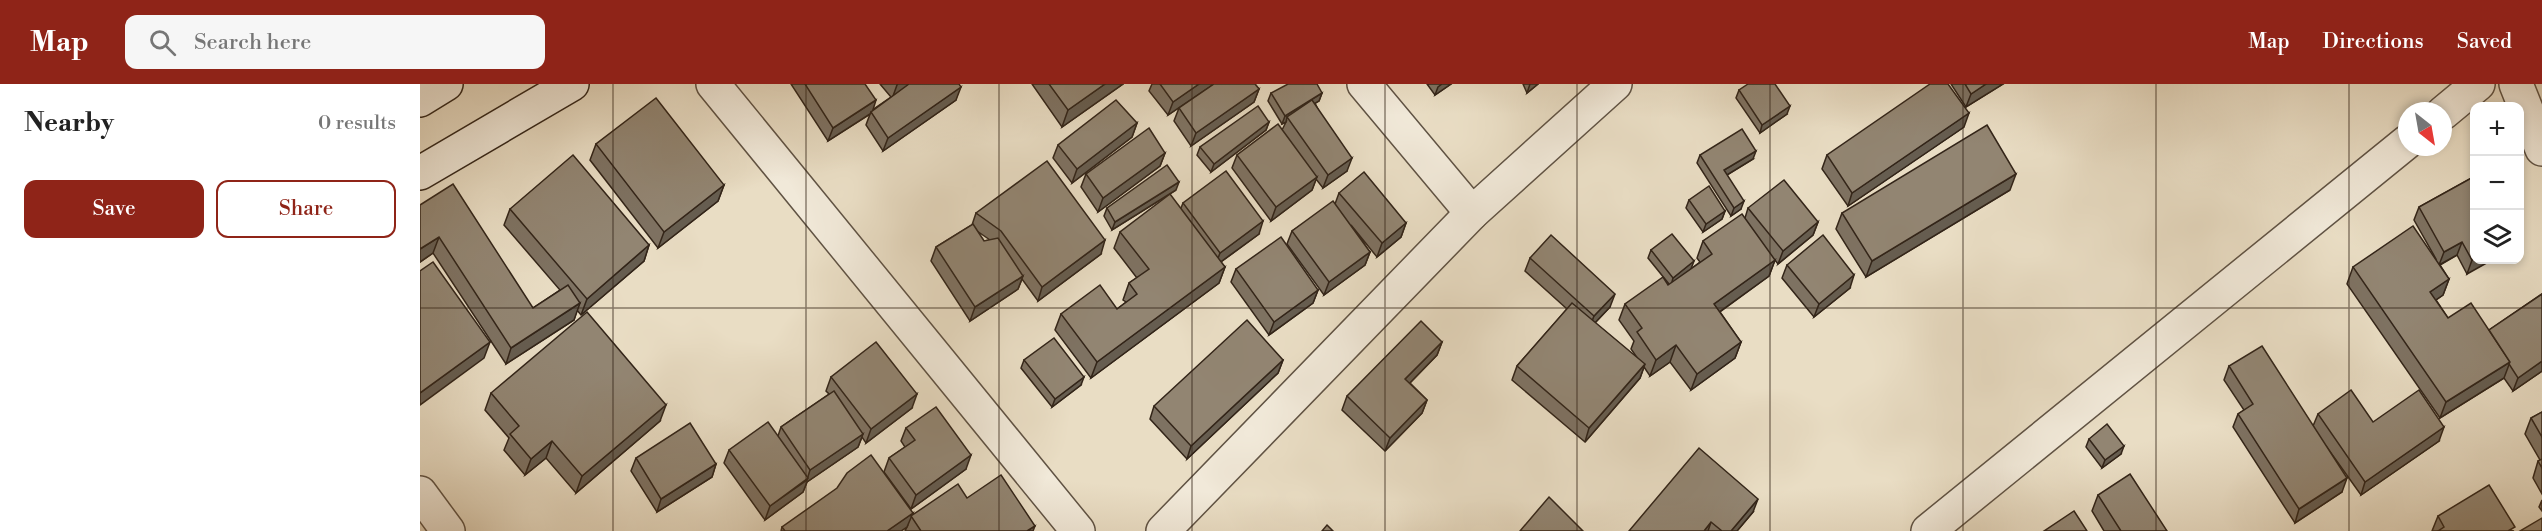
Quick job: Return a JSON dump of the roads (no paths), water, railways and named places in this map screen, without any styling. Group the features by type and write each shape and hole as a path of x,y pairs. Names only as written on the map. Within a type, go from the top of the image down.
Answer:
{"street":[{"path":"420,100 446,84"},
{"path":"420,173 572,84"},
{"path":"713,84 1078,531"},
{"path":"1364,84 1472,213"},
{"path":"1163,531 1472,213 1615,84"},
{"path":"2452,106 2478,84"},
{"path":"2516,84 2542,149"},
{"path":"1928,531 2398,149"},
{"path":"420,493 448,531"}]}
